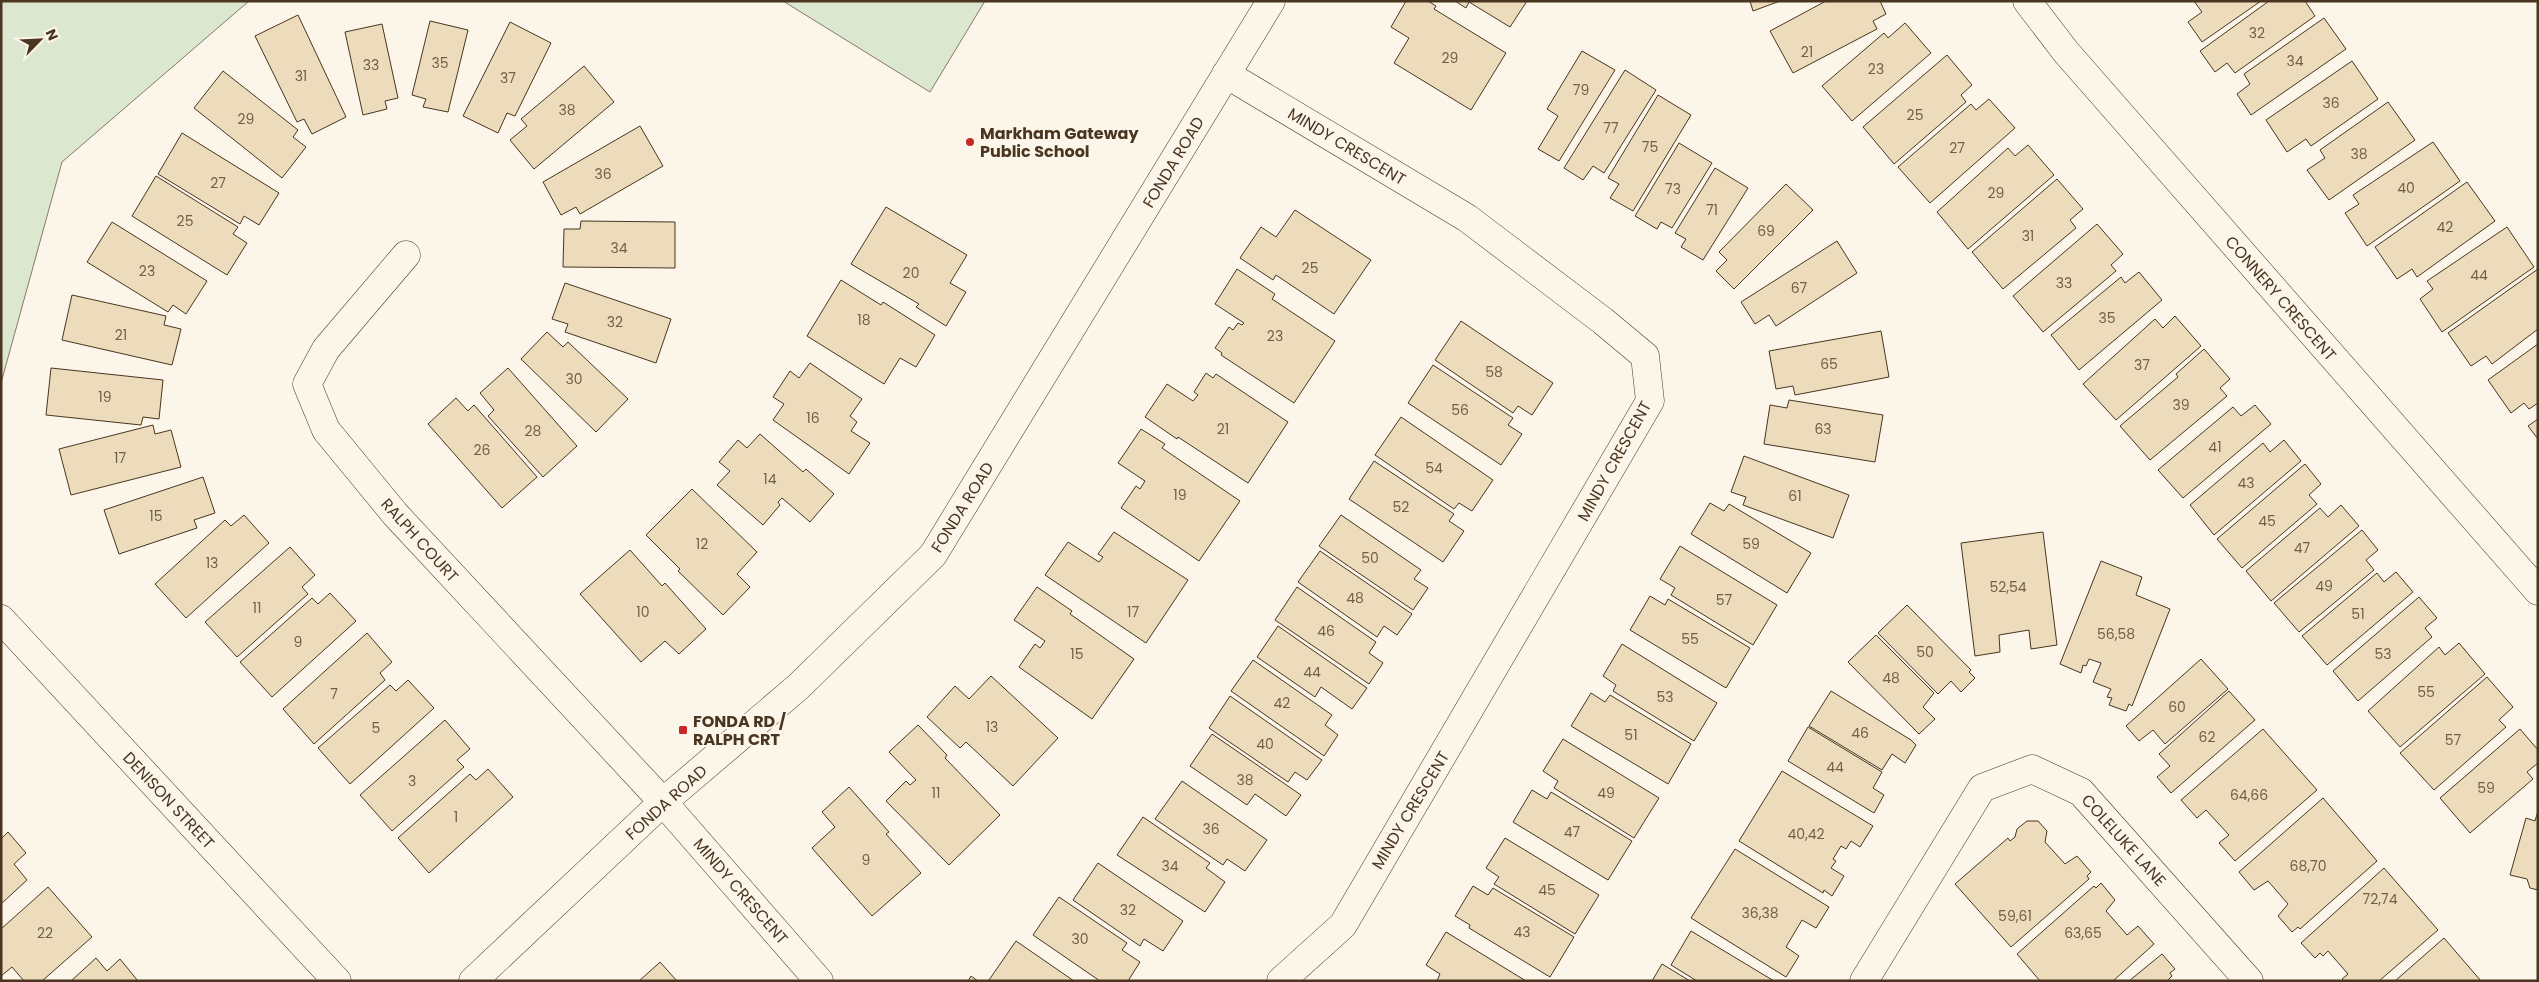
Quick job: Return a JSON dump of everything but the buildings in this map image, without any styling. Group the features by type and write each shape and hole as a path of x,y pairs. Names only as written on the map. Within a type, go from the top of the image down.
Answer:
{"street":[{"name":"FONDA ROAD","path":"473,981 663,802 798,687 933,555 1271,1"},
{"name":"CONNERY CRESCENT","path":"2027,1 2066,52 2538,591"},
{"name":"MINDY CRESCENT","path":"1226,74 1467,218 1603,320 1645,356 1650,401 1343,925 1281,981"},
{"name":"RALPH COURT","path":"406,255 326,349 307,384 326,430 395,514 663,802"},
{"name":"DENISON STREET","path":"1,619 337,981"},
{"name":"COLELUKE LANE","path":"1864,981 1982,788 2032,769 2081,792 2249,981"},
{"name":"MINDY CRESCENT","path":"663,802 819,981"}],"green space":[{"path":"1,1 249,1 62,162 1,383"},
{"path":"783,1 985,1 930,92"}],"place":[{"name":"Markham Gateway Public School","path":"970,142"},
{"name":"FONDA RD / RALPH CRT","path":"683,730"}]}
